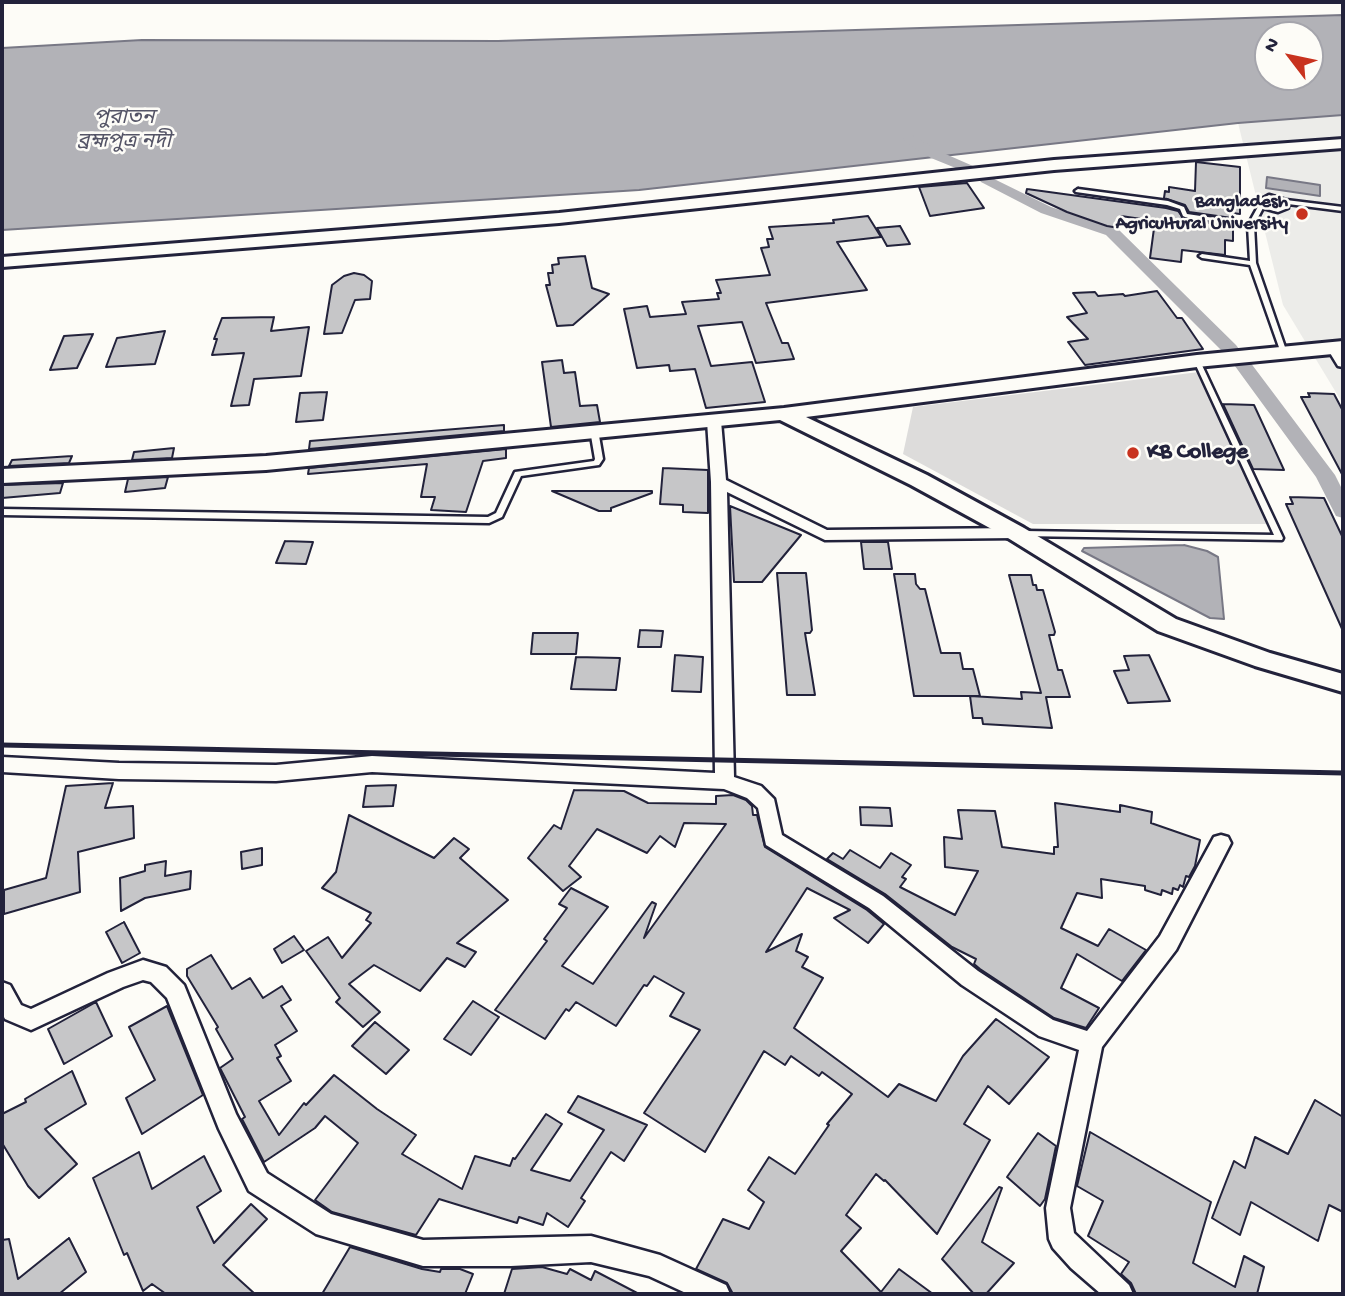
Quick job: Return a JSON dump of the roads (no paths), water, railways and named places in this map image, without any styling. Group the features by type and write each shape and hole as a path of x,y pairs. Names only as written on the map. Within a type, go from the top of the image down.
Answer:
{"street":[{"path":"2,262 559,218 1054,165 1343,144"},
{"path":"2,476 266,463 784,414 1197,361 1284,353 1340,353"},
{"path":"784,414 919,480 1016,533 1167,625 1264,660 1343,683"},
{"path":"714,421 719,482 720,661 725,781"},
{"path":"719,482 825,535 1016,533"},
{"path":"2,765 276,773 372,764 725,781 754,792 767,805 773,839 789,851 876,902 970,978 1047,1029 1092,1043"},
{"path":"1120,1294 1080,1259 1062,1239 1058,1208 1092,1043 1168,943 1221,843"},
{"path":"2,992 13,1012 32,1020 116,979 143,970 158,974 177,992 227,1121 258,1182 325,1225 422,1253 511,1253 591,1249 650,1264 717,1294"}],"lane":[{"path":"1078,191 1168,203 1182,208 1185,215 1251,225"},
{"path":"1284,353 1253,263 1251,225 1262,205 1261,200 1269,197 1285,202 1343,209"},
{"path":"1262,205 1278,210 1286,207 1285,202"},
{"path":"1202,256 1253,263"},
{"path":"1016,533 1279,538 1197,361"},
{"path":"2,512 489,520 499,515 519,474 596,463 599,459 594,430"}],"water":[{"name":"পুরাতন ব্রহ্মপুত্র নদী","path":"1343,15 1343,115 1238,123 639,190 2,230 2,48 142,40 498,41"},
{"path":"1267,177 1320,185 1320,196 1266,188"},
{"path":"1184,545 1218,557 1224,619 1210,618 1082,551 1084,548"}],"waterway":[{"path":"910,138 936,155 968,169"},
{"path":"986,179 1046,210 1112,232 1230,349"},
{"path":"1241,362 1325,475 1343,511"}],"railway":[{"path":"2,745 1343,773"}],"place":[{"name":"Bangladesh Agricultural University","path":"1302,214"},
{"name":"KB College","path":"1133,453"}]}
